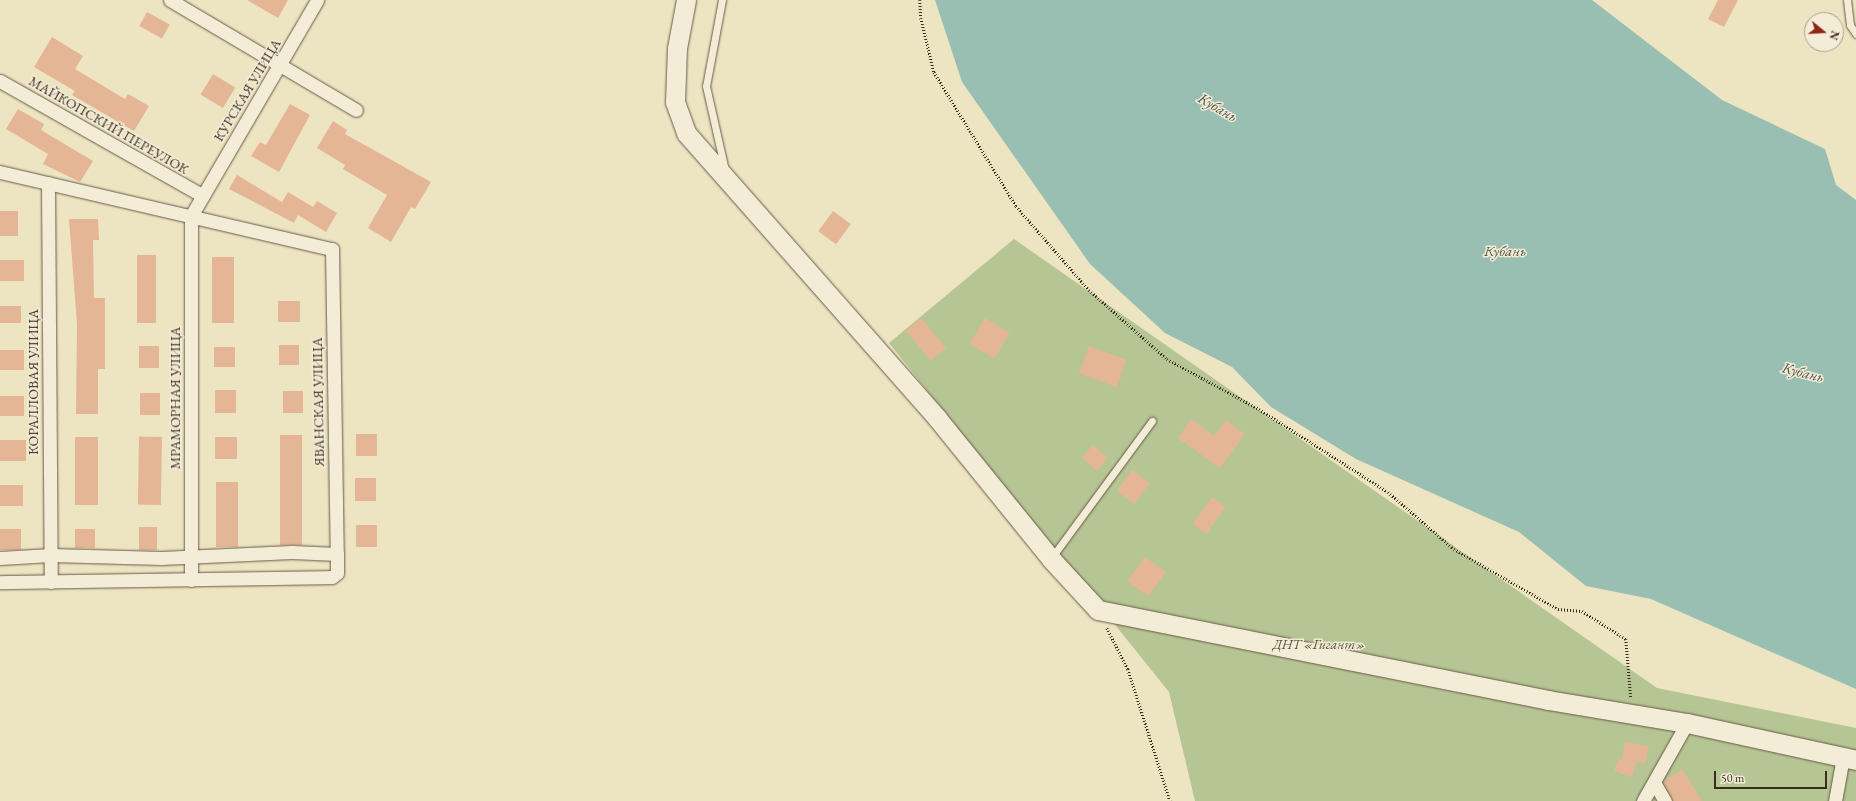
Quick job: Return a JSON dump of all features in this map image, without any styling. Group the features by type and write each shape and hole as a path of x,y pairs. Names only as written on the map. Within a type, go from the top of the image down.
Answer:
{"street":[{"path":"170,0 356,110"},
{"name":"КУРСКАЯ УЛИЦА","path":"191,216 282,65 317,0"},
{"path":"686,0 677,48 675,102 686,133 727,177 937,418 1051,559 1098,610 1548,700 1632,712 1850,758 1835,801"},
{"name":"МАЙКОПСКИЙ ПЕРЕУЛОК","path":"0,81 203,196"},
{"path":"0,172 191,216"},
{"name":"КОРАЛЛОВАЯ УЛИЦА","path":"48,183 51,582"},
{"name":"ЯВАНСКАЯ УЛИЦА","path":"191,216 332,249 337,554 337,574 332,578 191,580"},
{"name":"МРАМОРНАЯ УЛИЦА","path":"191,216 191,580"},
{"path":"0,558 51,555 161,558 191,555 337,554"},
{"path":"0,582 191,580"},
{"path":"1643,801 1655,784 1687,723"},
{"path":"1655,784 1665,801"}],"lane":[{"path":"722,0 706,86 727,177"},
{"path":"1847,0 1850,25 1856,34"},
{"path":"1051,559 1152,421"}],"path":[{"path":"920,0 921,18 934,72 1016,206 1089,290 1167,359 1259,409 1388,492 1454,549 1558,609 1582,611 1626,639 1632,712"},
{"path":"1098,610 1128,669 1170,801"}],"green space":[{"name":"ДНТ «Гигант»","path":"1014,239 1657,688 1856,728 1856,801 1195,801 1169,692 889,343"}],"water":[{"name":"Кубань","path":"935,0 1592,0 1722,100 1825,149 1836,185 1856,200 1856,689 1651,599 1586,586 1519,532 1356,459 1271,407 1232,367 1165,333 1090,264 962,82"}],"building":[{"path":"247,0 288,0 278,18"},
{"path":"1718,0 1738,0 1724,27 1708,19"},
{"path":"147,12 170,25 162,39 139,26"},
{"path":"52,37 83,56 75,69 125,99 128,94 149,106 134,131 72,95 75,91 34,67"},
{"path":"213,74 235,87 223,108 201,95"},
{"path":"290,104 310,115 279,172 251,156 260,142 266,145"},
{"path":"18,109 44,124 41,130 93,161 80,182 43,164 48,154 6,129"},
{"path":"333,121 347,130 345,134 431,182 415,209 411,207 391,242 368,228 387,195 343,169 345,165 317,148"},
{"path":"237,175 282,202 288,192 313,207 317,201 337,213 326,232 298,215 294,223 229,189"},
{"path":"0,211 18,211 18,236 0,236"},
{"path":"833,211 851,224 836,244 818,231"},
{"path":"69,219 98,219 99,240 93,240 94,298 105,298 105,369 98,369 98,414 76,414 77,324"},
{"path":"137,255 156,255 156,323 137,323"},
{"path":"212,257 234,257 234,323 212,323"},
{"path":"0,260 24,260 24,281 0,281"},
{"path":"278,301 300,301 300,322 278,322"},
{"path":"0,306 21,306 21,323 0,323"},
{"path":"921,318 946,348 931,361 906,331"},
{"path":"985,318 1010,333 994,359 970,344"},
{"path":"279,345 299,345 299,365 279,365"},
{"path":"139,346 159,346 159,368 139,368"},
{"path":"1089,346 1127,360 1117,387 1079,373"},
{"path":"214,347 235,347 235,367 214,367"},
{"path":"0,350 24,350 24,370 0,370"},
{"path":"215,390 236,390 236,413 215,413"},
{"path":"283,391 303,391 303,413 283,413"},
{"path":"140,393 160,393 160,415 140,415"},
{"path":"0,396 24,396 24,416 0,416"},
{"path":"1191,419 1214,436 1226,420 1245,434 1220,468 1178,438"},
{"path":"356,434 377,434 377,456 356,456"},
{"path":"280,435 302,435 302,545 280,545"},
{"path":"75,437 98,437 98,505 75,505"},
{"path":"139,437 162,437 161,505 138,505"},
{"path":"215,437 237,437 237,459 215,459"},
{"path":"0,440 26,440 26,461 0,461"},
{"path":"1093,445 1108,458 1097,471 1082,458"},
{"path":"1132,470 1150,483 1135,504 1117,491"},
{"path":"355,478 376,478 376,501 355,501"},
{"path":"216,482 238,482 238,547 216,547"},
{"path":"0,485 23,485 23,506 0,506"},
{"path":"1212,497 1226,507 1206,534 1193,524"},
{"path":"356,525 377,525 377,547 356,547"},
{"path":"139,527 157,527 157,550 139,550"},
{"path":"0,529 21,529 21,550 0,550"},
{"path":"75,529 95,529 95,548 75,548"},
{"path":"1145,557 1166,572 1148,597 1127,581"},
{"path":"1625,742 1649,746 1646,763 1637,762 1632,777 1614,771 1619,758 1622,760"},
{"path":"1682,769 1702,801 1673,801 1663,782"}]}
